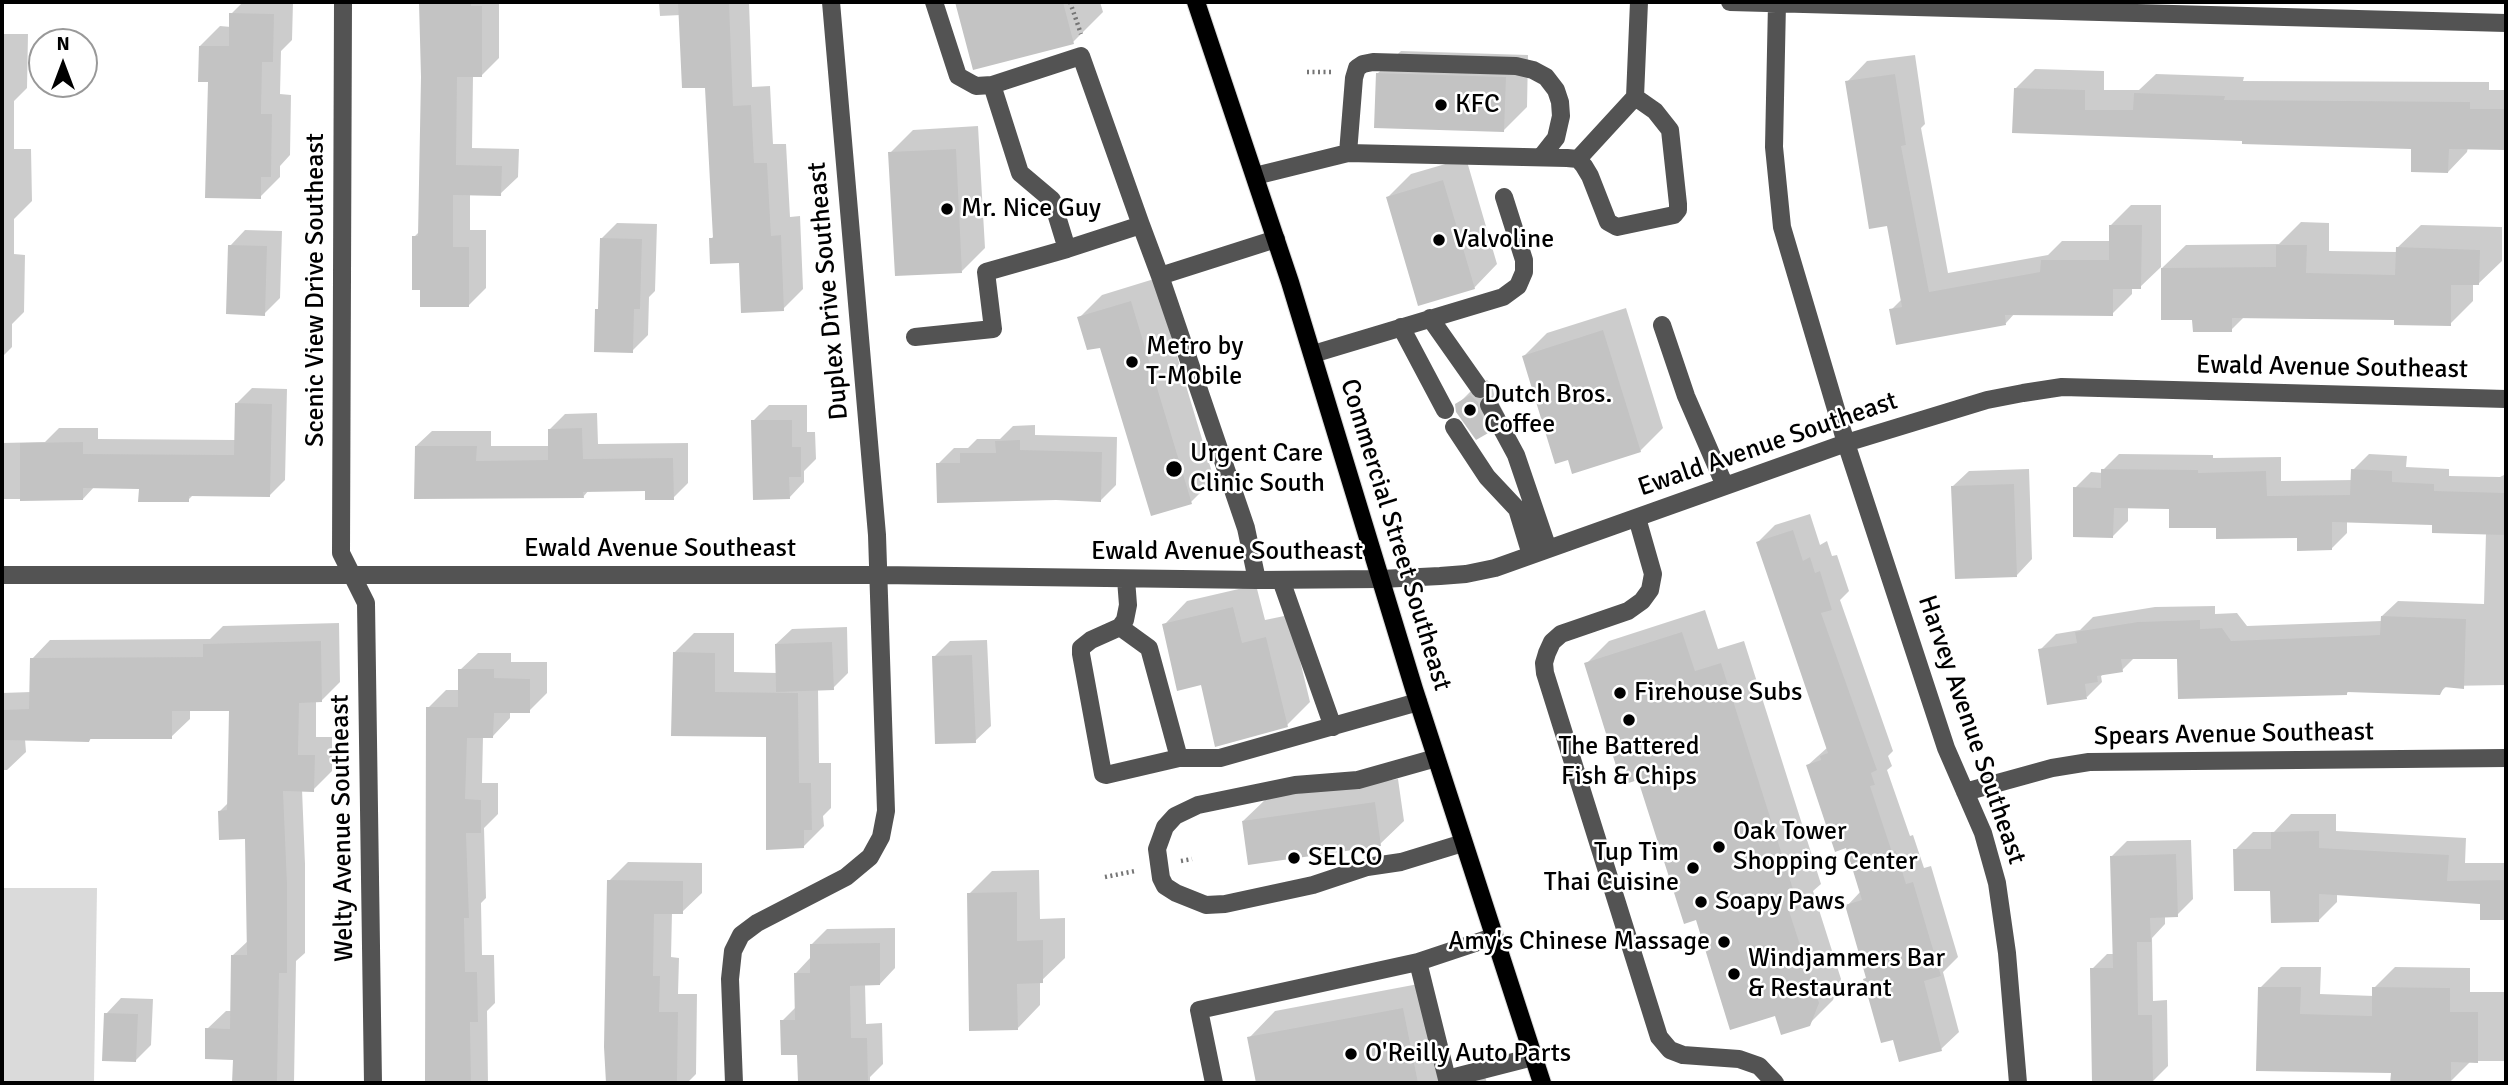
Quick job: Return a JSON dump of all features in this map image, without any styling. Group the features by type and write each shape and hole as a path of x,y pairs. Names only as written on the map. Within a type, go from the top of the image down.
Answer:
{"main road":[{"name":"Commercial Street Southeast","path":"1196,2 1313,354 1418,702 1542,1083"}],"street":[{"name":"Scenic View Drive Southeast","path":"343,2 341,553 352,575"},
{"name":"Duplex Drive Southeast","path":"734,1083 730,979 733,951 741,935 757,923 846,877 870,857 881,838 887,811 879,575 831,2"},
{"path":"934,2 958,76 976,86 992,85 1081,56 1246,528 1257,580"},
{"path":"1578,159 1636,97 1639,2"},
{"path":"1730,2 2219,8 2506,23"},
{"name":"Harvey Avenue Southeast","path":"1777,3 1774,147 1782,227 1846,443 1946,748 1983,833 1997,883 2008,965 2018,1083"},
{"path":"1348,153 1354,78 1357,68 1373,62 1516,66 1546,77 1556,90 1561,116 1556,138 1541,157"},
{"path":"992,85 1020,173 1052,200 1067,249"},
{"path":"1578,159 1590,176 1608,222 1617,227 1674,215 1678,211 1670,130 1655,111 1636,97"},
{"path":"1255,176 1348,153 1578,159"},
{"path":"1313,354 1503,297 1518,286 1524,272 1524,260 1504,197"},
{"path":"915,337 993,329 986,272 1141,225"},
{"path":"1160,276 1276,239"},
{"path":"1430,318 1484,397 1516,455 1548,548"},
{"path":"1662,325 1686,396 1725,486"},
{"path":"1401,327 1446,410"},
{"name":"Ewald Avenue Southeast","path":"2,575 879,575 1282,580 1381,579 1466,574 1495,568 1846,443 1987,400 2062,387 2506,399"},
{"path":"1454,426 1487,477 1517,509 1531,555"},
{"path":"1637,518 1653,574 1650,590 1642,601 1628,611 1561,634 1552,642 1547,653 1545,673 1659,1037 1670,1050 1683,1055 1740,1059 1759,1066 1775,1083"},
{"name":"Welty Avenue Southeast","path":"352,575 366,603 373,1083"},
{"path":"1126,579 1128,604 1125,620 1120,627 1081,648 1103,774 1179,758 1218,758 1418,702"},
{"path":"1282,580 1333,727"},
{"path":"1120,627 1149,648 1179,758"},
{"path":"1436,758 1358,780 1295,785 1198,805 1175,816 1166,827 1157,849 1161,878 1165,886 1176,894 1206,905 1225,904 1313,885 1367,867 1401,862 1463,843"},
{"name":"Spears Avenue Southeast","path":"1965,792 2052,768 2089,762 2506,758"},
{"path":"1214,1083 1199,1010 1419,962 1493,937"},
{"path":"1419,962 1447,1079 1533,1057"}],"shaded area":[{"path":"2,888 97,888 94,1083 2,1083"}],"building":[{"path":"419,2 471,2 471,6 482,6 482,77 457,77 456,165 502,166 501,196 453,195 453,247 469,247 469,307 420,307 420,290 412,290 412,236 418,236 421,77"},
{"path":"678,2 729,2 733,106 751,105 754,163 767,163 771,236 781,235 784,311 741,313 739,263 710,264 709,238 713,238 705,88 682,88"},
{"path":"955,2 1063,2 1074,44 973,70"},
{"path":"229,13 274,14 273,62 262,62 261,114 272,114 271,177 261,177 261,199 205,198 208,82 198,82 199,46 229,46"},
{"path":"1376,73 1506,77 1504,132 1374,128"},
{"path":"1895,74 1906,145 1901,146 1929,292 2040,272 2041,260 2109,260 2109,225 2142,225 2141,289 2113,289 2113,316 2005,315 2006,325 1896,345 1889,309 1902,307 1887,226 1869,229 1845,81"},
{"path":"2014,88 2085,90 2085,110 2133,110 2134,93 2225,96 2224,100 2470,102 2470,109 2506,109 2506,150 2449,149 2448,173 2411,172 2411,149 2012,133"},
{"path":"956,149 962,273 895,276 888,152"},
{"path":"1443,180 1475,289 1418,306 1386,197"},
{"path":"600,238 642,239 640,309 634,309 633,353 594,352"},
{"path":"228,245 267,246 265,316 226,314"},
{"path":"2276,245 2307,245 2306,273 2395,275 2396,247 2480,250 2479,285 2451,285 2451,326 2394,325 2394,320 2232,318 2232,332 2193,332 2192,320 2161,320 2161,268 2276,267"},
{"path":"1131,301 1192,504 1151,516 1100,348 1087,350 1077,317"},
{"path":"1603,330 1641,452 1572,474 1568,460 1555,464 1522,356"},
{"path":"1470,395 1478,402 1490,432 1476,440 1456,412 1455,404"},
{"path":"235,403 272,404 270,497 189,496 189,502 138,502 139,489 83,488 83,500 20,501 20,443 83,442 83,454 234,455"},
{"path":"751,420 792,420 792,447 801,447 801,477 789,477 790,499 753,500"},
{"path":"582,428 583,459 673,458 674,500 645,500 645,491 583,492 584,498 414,499 415,446 477,446 476,461 548,460 548,429"},
{"path":"1020,440 1020,450 1102,452 1101,502 1056,500 937,503 936,463 960,463 960,453 996,453 995,441"},
{"path":"2101,469 2198,470 2198,473 2266,471 2267,496 2350,495 2351,469 2392,471 2392,482 2434,484 2434,491 2506,493 2506,535 2432,533 2432,525 2332,522 2332,550 2297,551 2297,538 2216,539 2216,528 2169,528 2169,509 2114,508 2113,538 2073,537 2073,487 2101,488"},
{"path":"2014,484 2017,577 1955,579 1951,486"},
{"path":"1793,530 1803,561 1810,557 1815,573 1820,571 1832,610 1821,613 1877,770 1871,773 1875,785 1870,786 1892,852 1896,851 1906,884 1913,882 1941,976 1924,981 1942,1051 1899,1062 1893,1040 1881,1043 1863,979 1866,978 1845,905 1862,900 1846,848 1835,852 1806,765 1821,760 1820,756 1828,753 1756,542"},
{"path":"1233,607 1242,643 1266,637 1288,727 1215,747 1201,685 1177,691 1162,624"},
{"path":"2381,616 2466,619 2464,689 2444,687 2440,695 2347,692 2347,695 2178,699 2177,659 2121,659 2123,672 2097,676 2098,682 2085,684 2087,699 2047,705 2038,649 2077,643 2075,632 2138,622 2200,620 2200,629 2222,628 2231,641 2380,635"},
{"name":"Oak Tower Shopping Center","path":"1682,632 1695,671 1721,663 1799,908 1789,911 1819,1003 1810,1026 1781,1035 1775,1016 1730,1030 1696,920 1684,924 1638,780 1622,785 1584,663"},
{"path":"321,641 322,702 299,703 298,755 315,755 314,792 283,791 287,973 279,973 277,1083 232,1083 233,1060 205,1059 205,1028 230,1029 231,955 247,955 245,839 219,840 218,811 227,810 229,711 172,711 172,739 90,739 89,742 2,740 2,710 29,709 30,658 203,657 203,644"},
{"path":"832,642 834,690 776,692 775,644"},
{"path":"673,652 715,653 715,692 798,693 799,783 811,783 812,830 804,830 804,848 766,850 766,737 671,736"},
{"path":"972,655 976,743 935,744 932,656"},
{"path":"458,669 494,669 494,678 530,679 530,713 494,713 493,738 467,738 465,799 481,800 481,833 466,833 469,918 464,918 465,972 477,972 478,1022 470,1022 471,1083 425,1083 426,707 458,707"},
{"path":"1375,802 1381,846 1248,865 1242,821"},
{"path":"2319,831 2319,848 2449,855 2447,881 2506,880 2506,920 2480,920 2480,904 2319,894 2319,922 2271,923 2270,891 2234,891 2233,849 2271,849 2271,832"},
{"path":"2176,854 2178,917 2150,918 2151,942 2137,942 2138,1015 2152,1015 2153,1083 2092,1083 2090,968 2113,968 2110,856"},
{"path":"607,880 683,881 683,914 654,914 653,976 660,976 659,1012 678,1012 677,1083 606,1083 604,1047"},
{"path":"1017,892 1017,941 1043,940 1043,983 1017,984 1018,1030 969,1031 967,893"},
{"path":"880,943 880,985 850,986 851,1038 867,1038 868,1081 798,1082 797,1055 781,1055 780,1020 795,1020 794,973 810,973 810,944"},
{"path":"2258,987 2301,987 2300,1014 2372,1016 2372,987 2450,988 2450,1012 2478,1012 2478,1063 2451,1062 2451,1083 2390,1083 2391,1073 2256,1071"},
{"path":"1403,1008 1418,1083 1256,1083 1247,1037"},
{"path":"104,1013 138,1014 136,1062 102,1061"}],"place":[{"name":"KFC","path":"1441,105"},
{"name":"Mr. Nice Guy","path":"947,209"},
{"name":"Valvoline","path":"1439,240"},
{"name":"Metro by T-Mobile","path":"1132,362"},
{"name":"Dutch Bros. Coffee","path":"1470,410"},
{"name":"Urgent Care Clinic South","path":"1174,469"},
{"name":"Firehouse Subs","path":"1620,693"},
{"name":"The Battered Fish & Chips","path":"1629,720"},
{"name":"Oak Tower Shopping Center","path":"1719,847"},
{"name":"SELCO","path":"1294,858"},
{"name":"Tup Tim Thai Cuisine","path":"1693,868"},
{"name":"Soapy Paws","path":"1701,902"},
{"name":"Amy's Chinese Massage","path":"1724,942"},
{"name":"Windjammers Bar & Restaurant","path":"1734,974"},
{"name":"O'Reilly Auto Parts","path":"1351,1054"}]}
